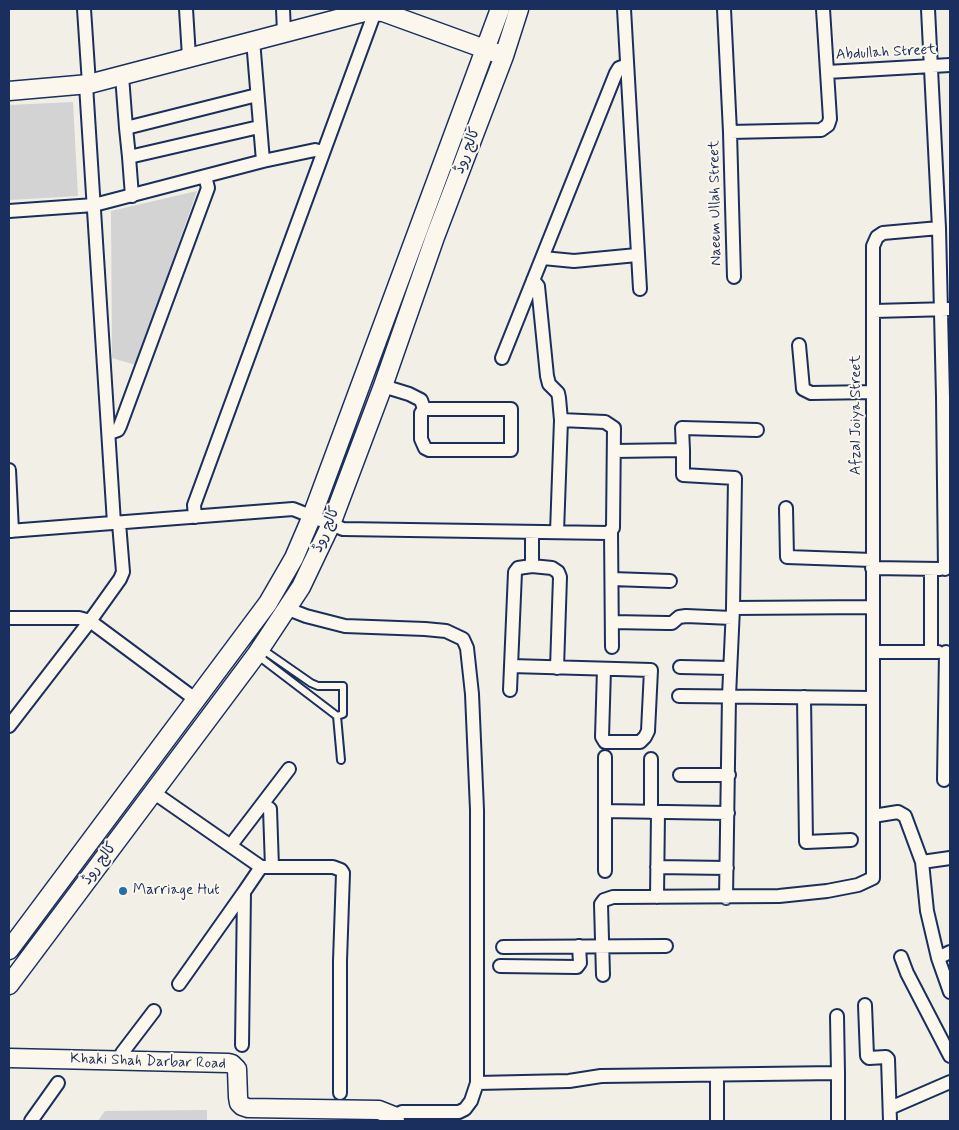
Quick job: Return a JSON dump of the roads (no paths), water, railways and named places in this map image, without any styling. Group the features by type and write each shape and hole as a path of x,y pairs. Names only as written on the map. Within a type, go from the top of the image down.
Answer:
{"main road":[{"name":"کالج روڈ","path":"9,950 275,593 294,558 312,516 500,9"},
{"name":"کالج روڈ","path":"9,984 258,652 310,571 331,524 383,386 435,237 504,56 519,9"},
{"path":"9,91 87,84 361,12 375,10 504,56"},
{"path":"184,714 201,727"},
{"name":"Khaki Shah Darbar Road","path":"9,1058 232,1064 238,1069 239,1103 248,1108 379,1110 394,1118"}],"street":[{"path":"9,726 90,621 123,572 117,523 94,205 84,9"},
{"path":"186,9 188,57"},
{"path":"283,9 284,32"},
{"path":"624,9 640,289"},
{"path":"724,9 730,132"},
{"name":"Abdullah Street","path":"823,9 827,72 950,66"},
{"path":"786,508 787,557 947,569 946,309 939,228 928,9"},
{"path":"195,517 194,505 375,10"},
{"path":"253,40 263,161"},
{"path":"502,358 616,73 619,68 627,65"},
{"name":"Naeem Ullah Street","path":"734,277 730,132 821,130 828,125 830,119 827,72"},
{"path":"122,76 132,196"},
{"path":"126,128 257,95"},
{"path":"129,157 259,127"},
{"path":"9,211 94,205 263,161 315,150 323,152"},
{"path":"110,433 118,430 127,408 208,188 205,176"},
{"name":"Afzal Joiya Street","path":"726,898 779,896 827,891 858,885 873,878 873,246 877,237 883,233 939,228"},
{"path":"542,258 574,261 637,255"},
{"path":"533,280 538,286 546,376 549,384 558,393 559,398 557,532"},
{"path":"874,311 946,309"},
{"path":"799,345 803,389 811,393 873,392"},
{"path":"383,386 421,400 424,409 421,413 421,439 425,448 429,450 511,450 511,409 424,409"},
{"path":"560,420 609,423 614,428 613,528 611,532 612,647"},
{"path":"603,975 602,904 604,900 614,897 726,898 735,478 683,475 682,428 756,430"},
{"path":"614,451 683,450"},
{"path":"9,470 11,531 293,509 343,528 604,534 611,532"},
{"path":"532,532 532,566"},
{"path":"510,690 515,572 518,568 532,566 552,568 558,572 560,577 557,668"},
{"path":"931,568 931,652"},
{"path":"612,579 670,581"},
{"path":"612,622 667,624 679,617 686,616 873,607"},
{"path":"288,608 306,616 345,626 446,632 463,639 467,648 472,694 477,810 477,1083 471,1101 465,1109 459,1112 402,1112 394,1118"},
{"path":"9,618 79,618 90,621 195,699"},
{"path":"873,652 948,652 944,780"},
{"path":"510,666 651,670 648,731 640,742 605,742 602,737 604,669"},
{"path":"680,667 730,668"},
{"path":"679,696 873,698"},
{"path":"804,697 806,842 851,840"},
{"path":"605,757 605,871"},
{"path":"651,759 657,897"},
{"path":"231,845 289,769"},
{"path":"680,775 729,775"},
{"path":"153,792 266,867 333,867 341,870 343,873 340,961 340,1093"},
{"path":"179,984 244,892 266,867 270,809 263,804"},
{"path":"605,811 728,814"},
{"path":"873,816 898,812 905,816 922,862 927,911 938,958 950,992"},
{"path":"922,862 950,858"},
{"path":"657,867 727,868"},
{"path":"242,1045 244,892"},
{"path":"500,966 577,966 580,964 580,946"},
{"path":"503,947 666,946"},
{"path":"938,958 950,952"},
{"path":"901,956 906,973 950,1056"},
{"path":"865,1004 867,1056 869,1058 888,1058 890,1121"},
{"path":"122,1060 122,1053 154,1011"},
{"path":"837,1016 838,1121"},
{"path":"477,1083 569,1080 601,1076 838,1074"},
{"path":"717,1076 717,1121"},
{"path":"890,1108 950,1082"},
{"path":"32,1121 58,1084"}],"lane":[{"path":"258,652 318,686 343,686 344,714 337,716"},
{"path":"258,652 337,716 341,760"}],"place":[{"name":"Marriage Hut","path":"123,891"}]}
